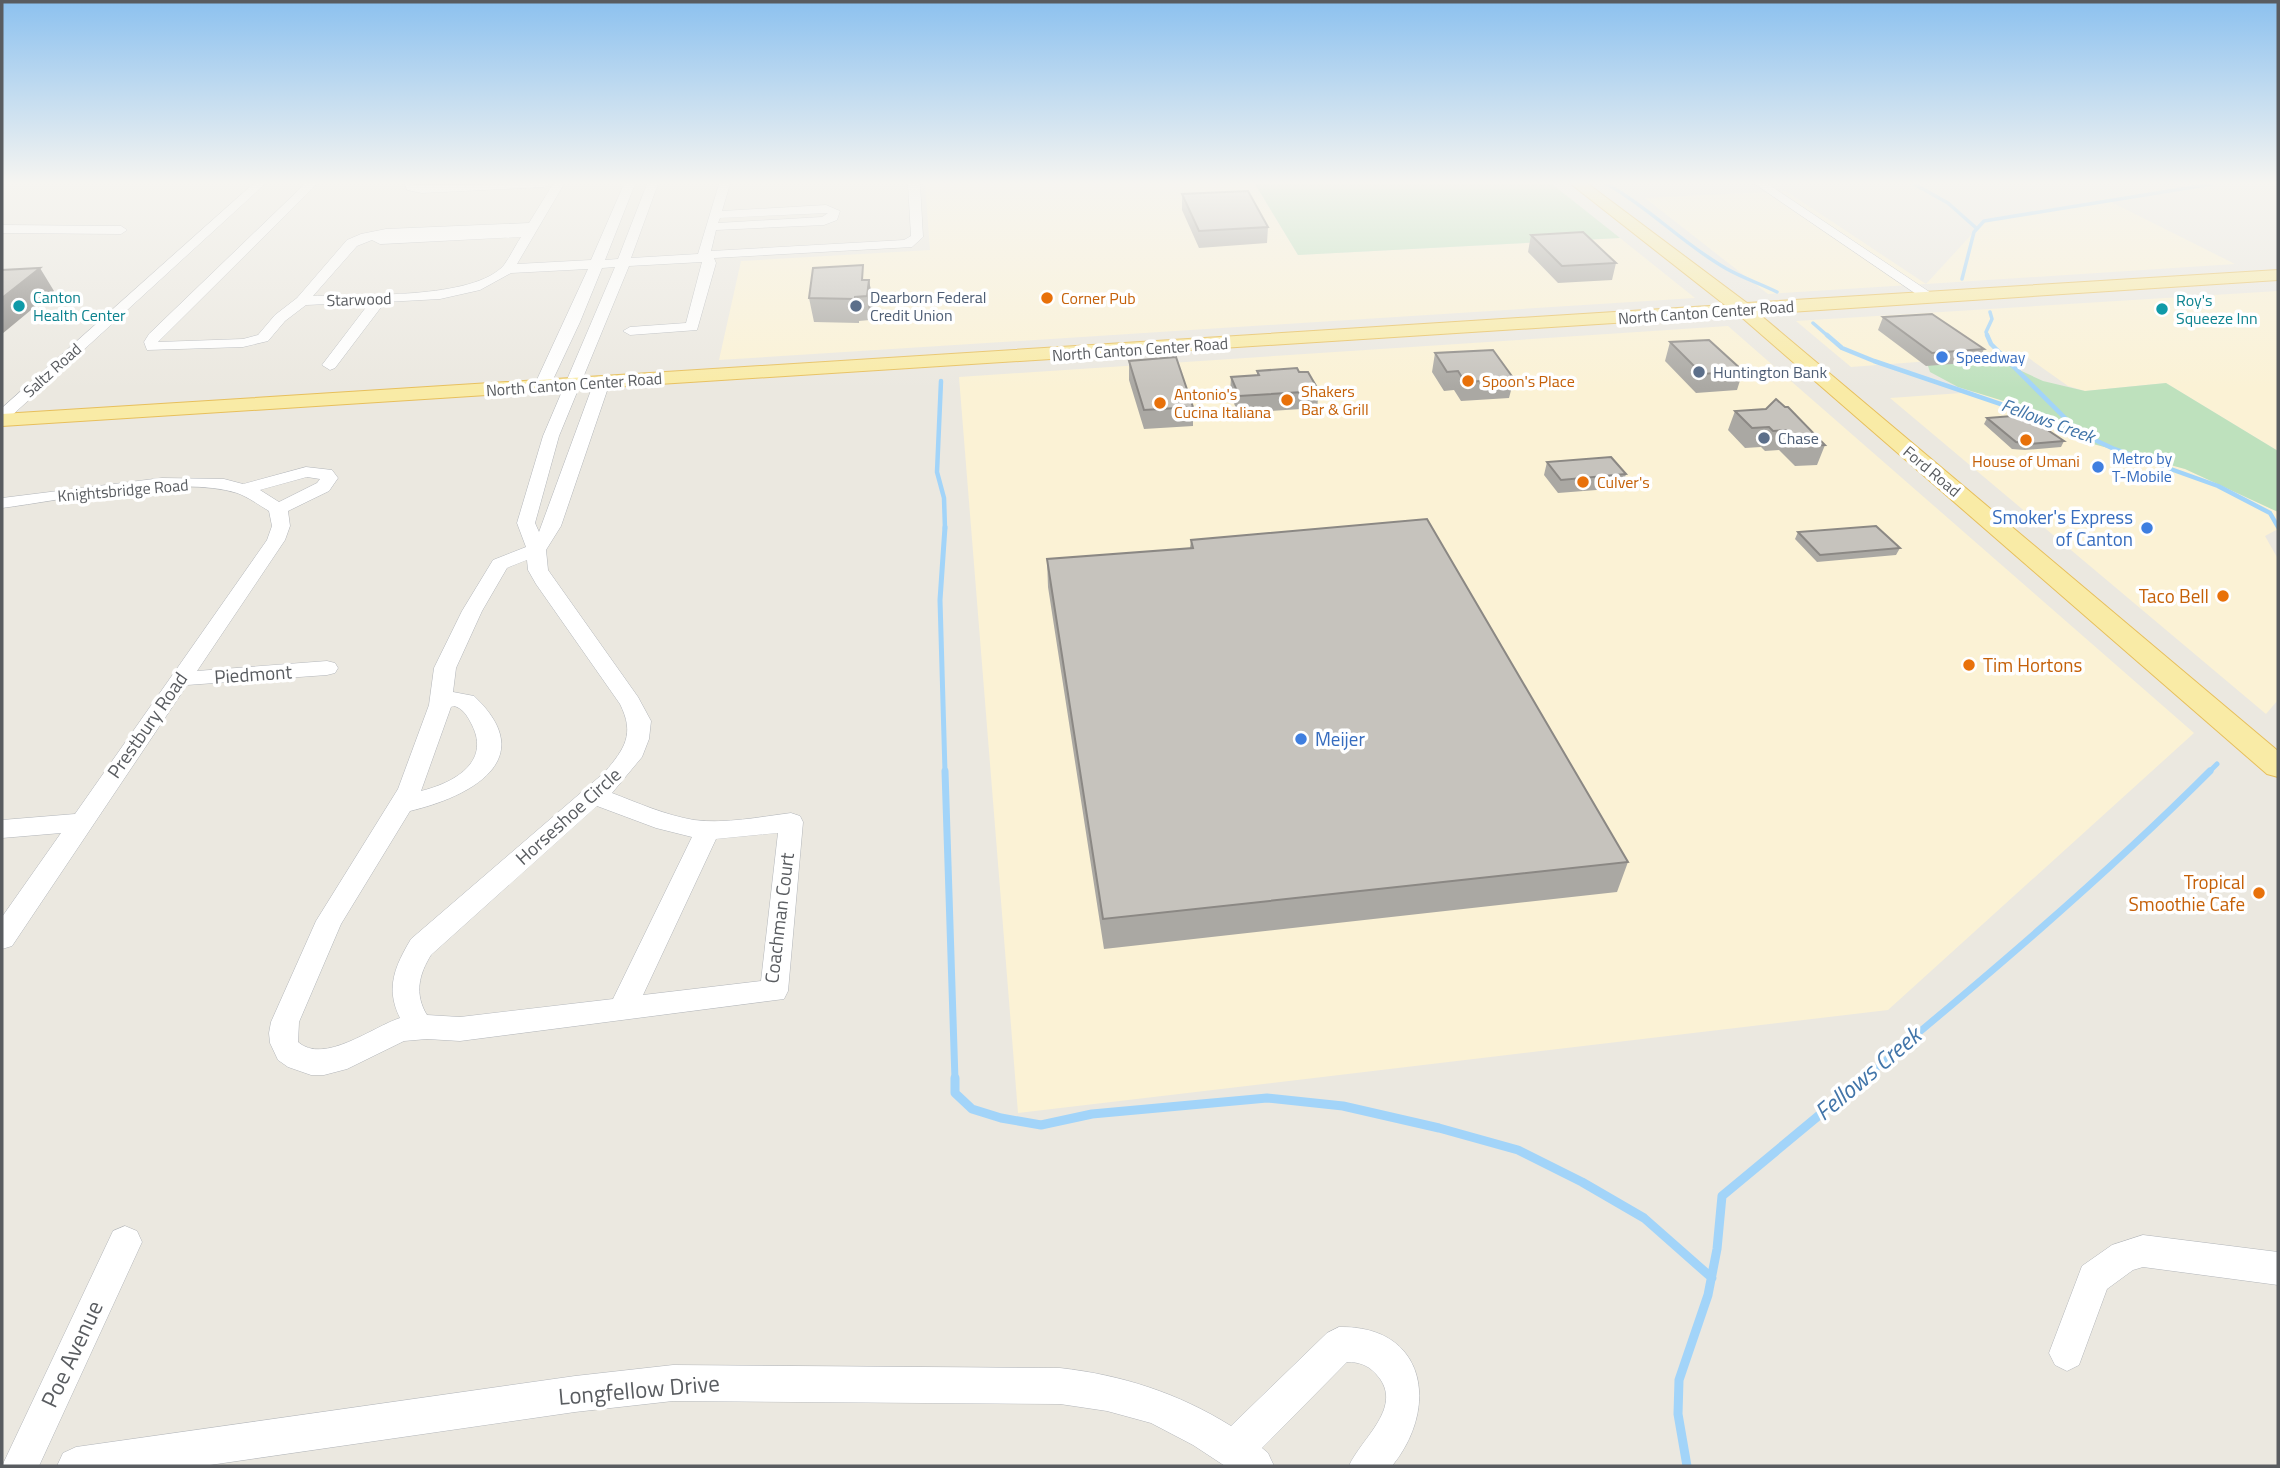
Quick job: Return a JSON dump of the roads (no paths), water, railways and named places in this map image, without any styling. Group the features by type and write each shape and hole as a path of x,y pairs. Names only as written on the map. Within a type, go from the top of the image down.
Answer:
{"main road":[{"name":"Ford Road","path":"1669,253 1744,310 2278,767"},
{"name":"North Canton Center Road","path":"2,418 2278,275"}],"street":[{"name":"Saltz Road","path":"2,418 184,253"},
{"path":"242,253 151,342 152,347 243,344 256,341 302,301 344,253"},
{"path":"511,264 518,253"},
{"path":"542,386 602,253"},
{"name":"Horseshoe Circle","path":"419,1026 407,1009 404,984 409,965 421,947 613,778 630,757 638,739 640,721 630,702 538,570 536,550 526,523 534,490 558,420 627,253"},
{"name":"Starwood","path":"302,301 440,295 467,290 491,281 511,264 734,253"},
{"path":"1863,253 1930,297"},
{"path":"630,331 692,327 709,263 704,254"},
{"path":"330,365 380,299"},
{"path":"573,322 601,320"},
{"path":"282,1038 285,1022 330,921 414,778 440,701 445,668 452,651 500,564 536,550 552,526 602,382"},
{"path":"558,420 589,417"},
{"path":"306,472 326,474 329,478 323,486 278,509 245,489 306,472"},
{"name":"Knightsbridge Road","path":"2,503 163,484 218,484 245,489"},
{"path":"534,490 565,488"},
{"name":"Prestbury Road","path":"2,938 276,540 281,526 278,509"},
{"name":"Piedmont","path":"179,679 327,668"},
{"path":"401,804 439,796 463,782 479,769 488,753 490,740 471,703 461,698 440,701"},
{"name":"Coachman Court","path":"282,1038 285,1047 293,1056 306,1062 324,1063 352,1056 395,1032 419,1026 460,1029 774,991 791,822 708,830 659,820 594,795"},
{"path":"2,829 80,822"},
{"path":"622,1009 708,830"},
{"name":"Poe Avenue","path":"20,1466 125,1242"},
{"path":"2067,1353 2094,1278 2124,1257 2143,1251 2278,1269"},
{"path":"1245,1458 1339,1345 1354,1343 1386,1357 1399,1373 1404,1398 1401,1419 1368,1466"},
{"name":"Longfellow Drive","path":"76,1466 575,1394 673,1383 1059,1386 1117,1394 1151,1406 1210,1433 1245,1458"}],"waterway":[{"name":"Fellows Creek","path":"1702,253 1733,272 1777,292"},
{"path":"1962,279 1969,253"},
{"path":"1988,337 1986,332 1992,319 1990,312"},
{"name":"Fellows Creek","path":"1813,323 1829,337"},
{"name":"Fellows Creek","path":"1827,335 1842,348 1874,361 2065,426 2112,448 2218,486 2270,513 2278,527"},
{"path":"1987,335 1991,344 2077,430"},
{"path":"941,381 937,472 944,498 945,528"},
{"path":"945,528 940,600 945,772"},
{"name":"Fellows Creek","path":"1862,1080 2083,891 2217,764"},
{"path":"945,771 955,1080"},
{"name":"Fellows Creek","path":"1711,1277 1722,1196 1864,1078"},
{"path":"955,1080 955,1093 972,1109 1001,1118 1041,1125 1092,1114 1267,1098 1343,1106 1439,1128 1518,1150 1582,1182 1644,1218 1711,1277"},
{"name":"Fellows Creek","path":"1687,1466 1678,1414 1679,1380 1711,1277"}],"place":[{"name":"Corner Pub","path":"1047,298"},
{"name":"Canton Health Center","path":"19,306"},
{"name":"Dearborn Federal Credit Union","path":"856,306"},
{"name":"Roy's Squeeze Inn","path":"2162,309"},
{"name":"Speedway","path":"1942,357"},
{"name":"Huntington Bank","path":"1699,372"},
{"name":"Spoon's Place","path":"1468,381"},
{"name":"Shakers Bar & Grill","path":"1287,400"},
{"name":"Antonio's Cucina Italiana","path":"1160,403"},
{"name":"Chase","path":"1764,438"},
{"name":"House of Umani","path":"2026,440"},
{"name":"Metro by T-Mobile","path":"2098,467"},
{"name":"Culver's","path":"1583,482"},
{"name":"Smoker's Express of Canton","path":"2147,528"},
{"name":"Taco Bell","path":"2223,596"},
{"name":"Tim Hortons","path":"1969,665"},
{"name":"Meijer","path":"1301,739"},
{"name":"Tropical Smoothie Cafe","path":"2259,893"}]}
